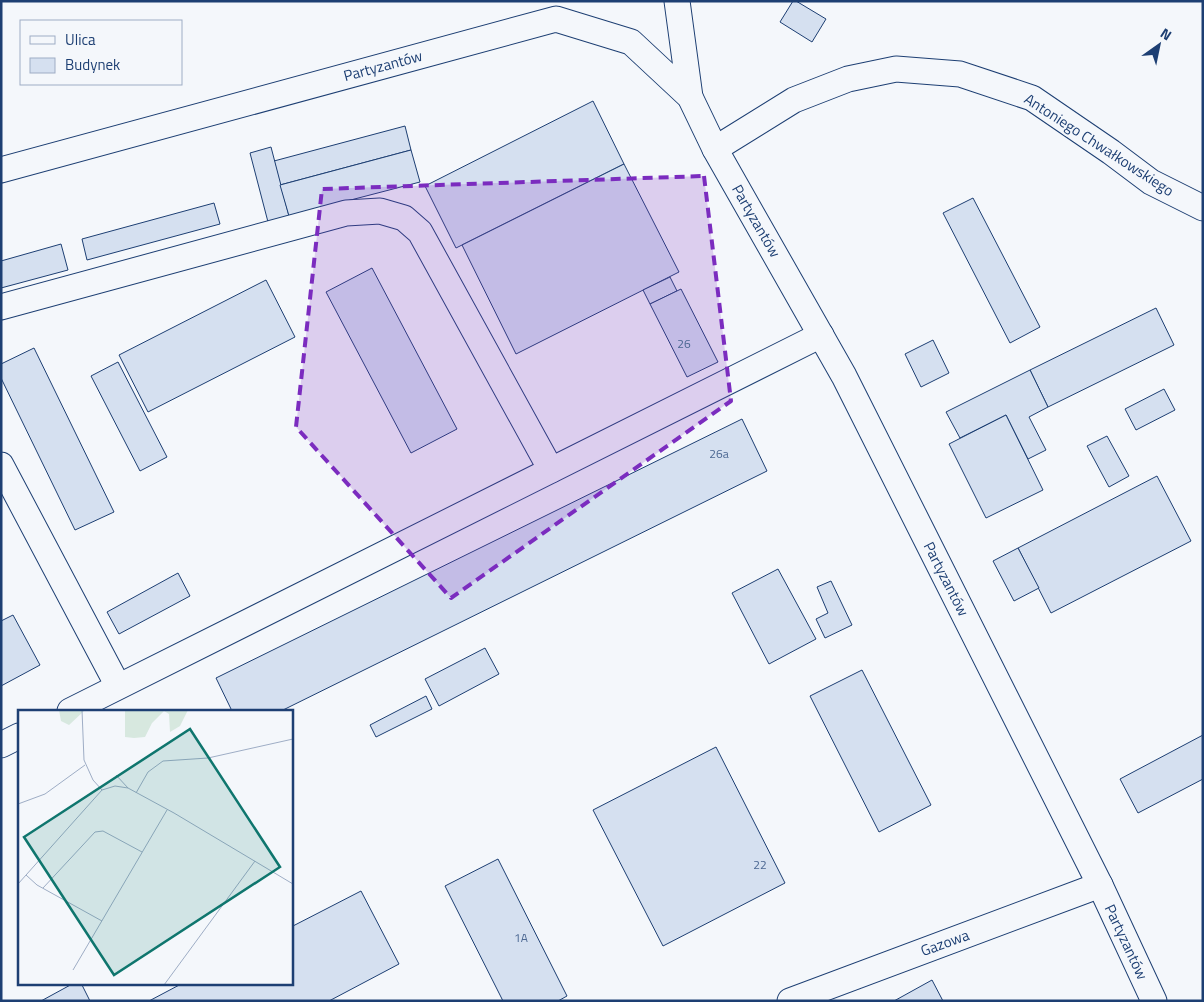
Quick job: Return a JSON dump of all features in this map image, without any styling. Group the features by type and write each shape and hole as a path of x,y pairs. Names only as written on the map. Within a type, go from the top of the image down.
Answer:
{"street":[{"path":"677,1 690,97"},
{"name":"Partyzantów","path":"1,170 554,10 631,42 690,97 715,149 821,335 848,385 1100,886 1154,1001"},
{"name":"Antoniego Chwałkowskiego","path":"715,149 794,100 848,79 896,69 960,74 1032,98 1151,182 1203,208"},
{"path":"1,307 346,213 380,211 404,218 420,232 552,470"},
{"path":"72,710 821,335"},
{"path":"1,465 118,686"},
{"path":"1,745 18,736"},
{"name":"Gazowa","path":"790,1001 1100,886"}],"highlighted area":[{"path":"704,176 731,401 451,598 296,427 322,189"}],"building":[{"path":"793,1 826,19 812,42 780,22"},
{"path":"593,101 624,164 456,248 425,186"},
{"path":"405,126 411,150 280,185 274,161"},
{"path":"271,147 289,216 268,222 250,153"},
{"path":"411,150 420,182 289,216 280,185"},
{"path":"624,164 679,272 516,354 462,245"},
{"path":"973,198 1040,327 1010,343 943,213"},
{"path":"214,203 220,224 87,260 82,239"},
{"path":"61,244 68,270 1,288 1,261"},
{"path":"372,268 457,429 411,453 326,292"},
{"path":"670,277 677,291 650,304 643,290"},
{"path":"266,280 295,337 148,412 119,355"},
{"path":"681,289 718,362 687,377 650,304"},
{"path":"1156,308 1174,345 1048,407 1030,370"},
{"path":"933,340 949,373 921,387 905,354"},
{"path":"34,348 114,512 75,530 1,378 1,364"},
{"path":"118,362 167,457 140,471 91,376"},
{"path":"1030,370 1048,407 1029,417 1046,450 1028,459 1006,415 960,438 946,412"},
{"path":"1164,389 1175,410 1136,430 1125,409"},
{"path":"1006,415 1043,490 986,518 949,444"},
{"path":"742,419 767,471 283,710 232,710 216,678"},
{"path":"1107,436 1129,476 1109,487 1087,446"},
{"path":"1157,476 1191,541 1051,613 1018,548"},
{"path":"1018,548 1039,588 1014,601 993,561"},
{"path":"778,569 816,639 769,664 732,593"},
{"path":"178,573 190,596 119,634 107,612"},
{"path":"831,581 852,625 825,638 816,619 828,613 817,587"},
{"path":"13,615 40,665 1,686 1,621"},
{"path":"485,648 499,674 439,706 425,679"},
{"path":"862,670 931,805 879,832 810,696"},
{"path":"426,696 432,709 376,737 370,725"},
{"path":"1203,735 1203,779 1138,813 1120,779"},
{"path":"716,747 785,883 663,946 593,810"},
{"path":"498,859 567,996 558,1001 503,1001 445,886"},
{"path":"361,891 399,964 329,1001 149,1001 181,984 292,984 292,926"},
{"path":"932,980 943,1001 894,1001"},
{"path":"72,984 82,984 90,1001 41,1001"}]}
